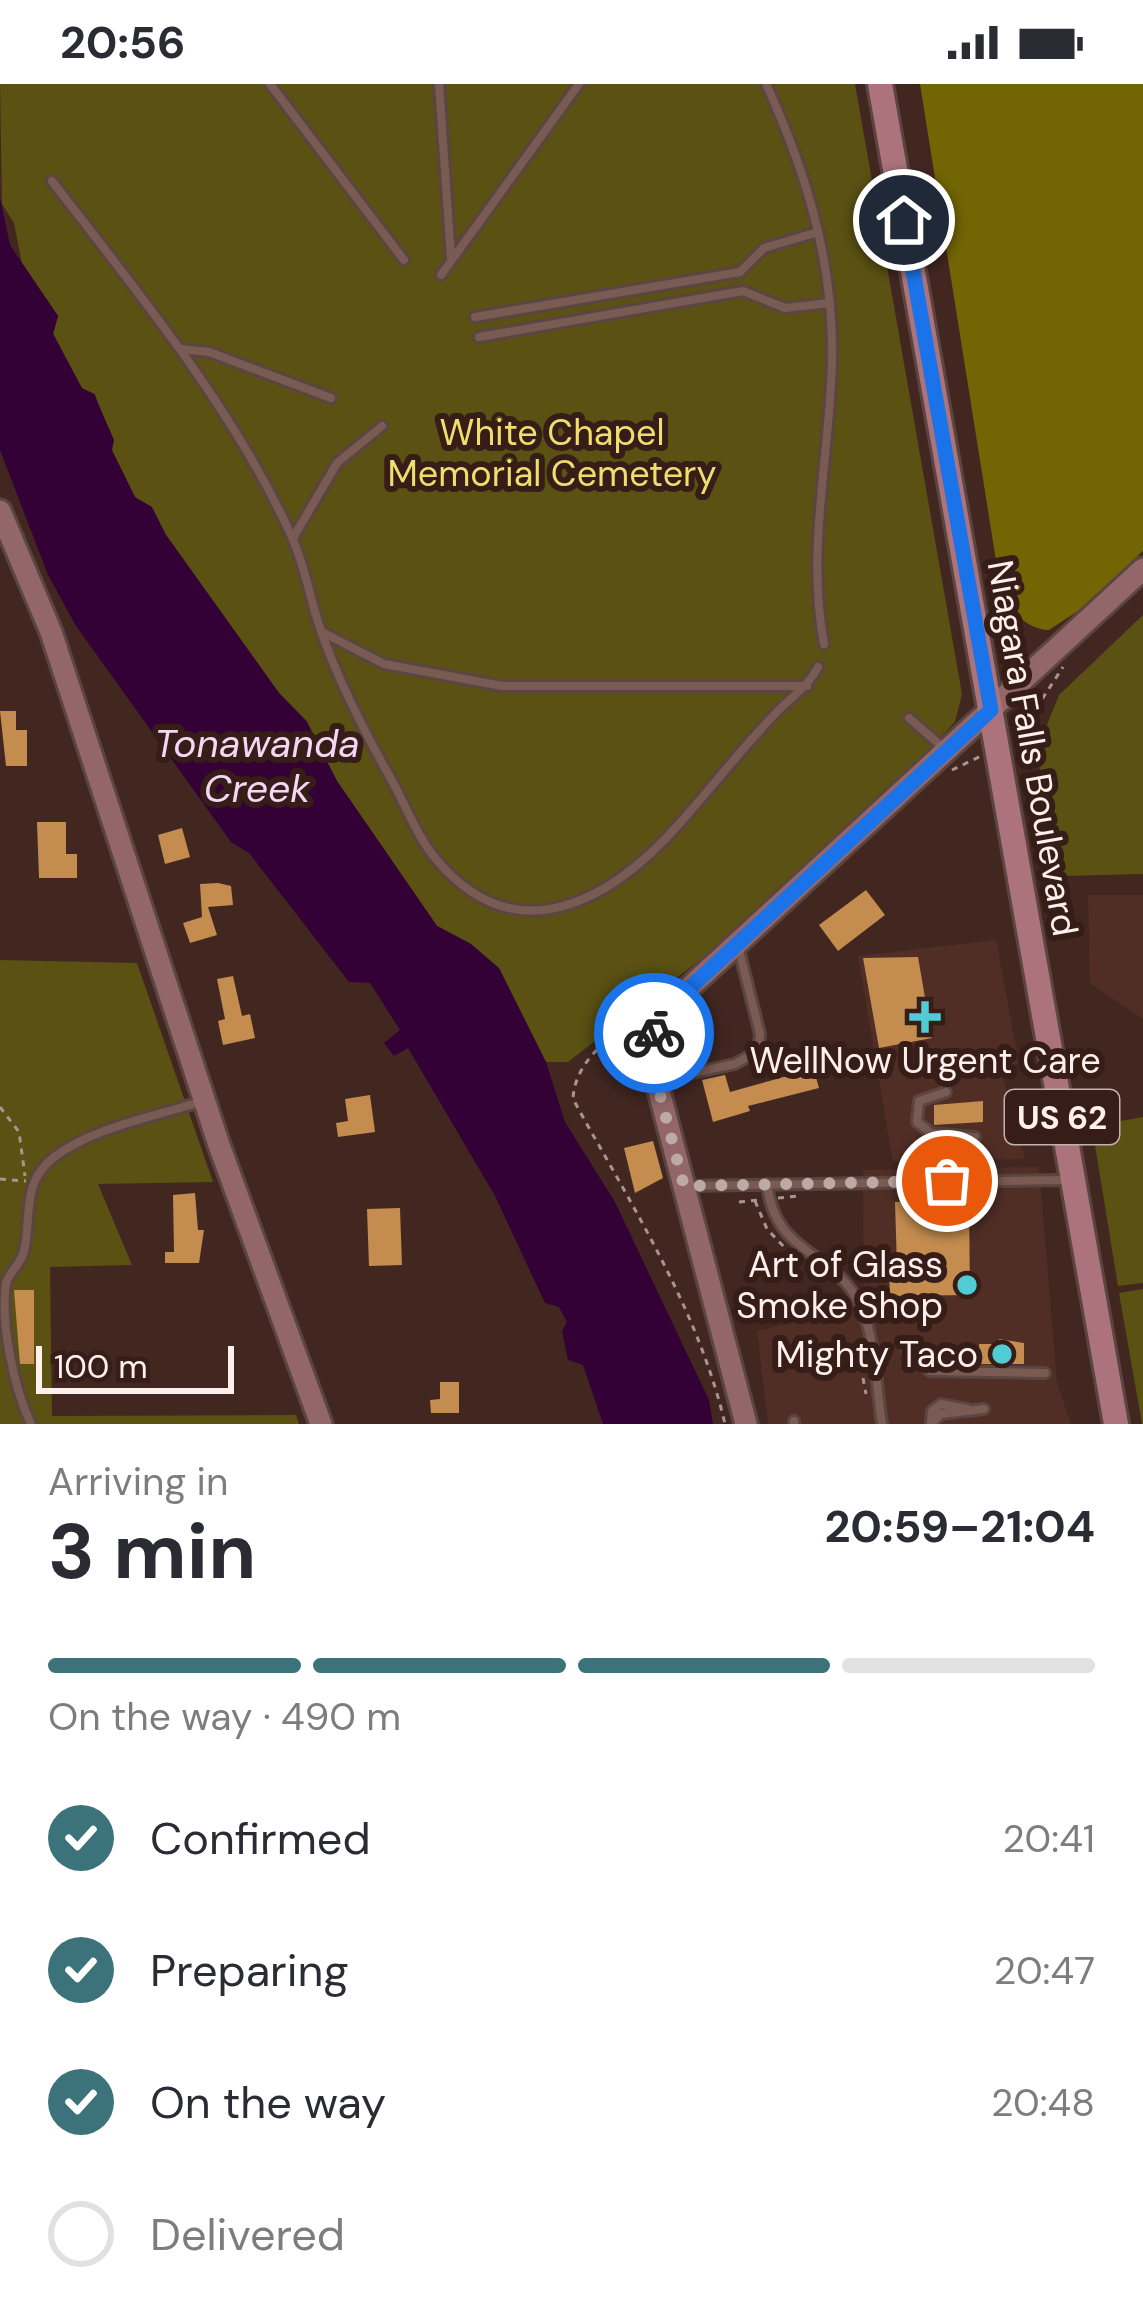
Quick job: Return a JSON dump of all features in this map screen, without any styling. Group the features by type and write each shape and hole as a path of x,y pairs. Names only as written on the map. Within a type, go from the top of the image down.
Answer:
{"main road":[{"name":"Niagara Falls Boulevard","path":"880,84 1116,1424"}],"street":[{"path":"0,511 51,632 219,1145 321,1424"},
{"path":"746,1424 654,1075 651,1045 664,1014 1143,569"}],"lane":[{"path":"270,84 404,260"},
{"path":"439,84 451,260"},
{"path":"441,275 579,84"},
{"path":"766,84 799,158 830,303 832,360 813,588 824,644"},
{"path":"52,181 180,349 293,538 321,631 351,706 434,857 467,887 508,907 534,911 555,911 605,893 645,862 778,710 809,686 818,667"},
{"path":"475,317 740,272 764,248 818,232"},
{"path":"740,272 743,291"},
{"path":"628,291 631,312"},
{"path":"479,337 743,291 785,308 830,303"},
{"path":"593,297 598,318"},
{"path":"180,349 209,352 331,398"},
{"path":"293,538 338,463 382,426"},
{"path":"321,631 384,664 502,686 809,686"},
{"path":"909,718 947,751"},
{"path":"654,1075 735,1064 758,1051 760,1034 738,944"},
{"path":"946,1092 919,1101 917,1122 931,1133 975,1137"},
{"path":"31,1424 6,1365 4,1289 25,1249 30,1182 52,1159 74,1147 205,1100"},
{"path":"684,1186 1073,1180"},
{"path":"767,1184 772,1217 782,1232 845,1284 860,1304 882,1424"},
{"path":"907,1351 923,1367 938,1372 1045,1373"},
{"path":"931,1424 941,1414 984,1409"}],"path":[{"path":"1016,740 1044,690 1069,662"},
{"path":"645,1024 625,1029 579,1068 573,1100 646,1226 712,1369 724,1424"},
{"path":"0,1107 19,1132 30,1182 0,1179"},
{"path":"740,1202 760,1200"},
{"path":"857,1342 861,1363"},
{"path":"863,1378 867,1399"}],"shaded area":[{"path":"920,84 1143,84 1143,551 1084,607 1049,630 1026,622 1001,592"},
{"path":"1088,895 1143,895 1143,1019 1090,983"},
{"path":"996,940 1019,1064 881,1069 1000,1067 1025,1159 893,1162 858,956"},
{"path":"1039,1167 1057,1383 1071,1424 768,1424 757,1331 864,1305 863,1170"}],"green space":[{"name":"White Chapel Memorial Cemetery","path":"0,84 855,84 962,694 955,722 895,786 728,938 568,1062 546,1062 471,944 437,926 337,781 307,721 279,693 155,516 127,487 95,394 82,389 53,333 58,316 22,264 14,223 2,204"},
{"path":"1143,615 1143,874 1063,876 1036,752 1059,695"},
{"path":"0,960 137,963 213,1182 98,1184 132,1265 50,1267 52,1416 296,1415 299,1424 0,1424"},
{"path":"1143,1117 1143,1283 1118,1286 1093,1133 1110,1123"},
{"path":"1143,1289 1143,1424 1142,1424 1119,1293"}],"water":[{"name":"Tonawanda Creek","path":"0,198 10,245 58,316 53,334 82,388 94,394 114,440 112,450 135,497 152,507 166,535 279,693 306,721 337,781 437,926 471,944 499,968 546,1062 565,1122 615,1202 709,1400 713,1424 603,1424 583,1365 568,1360 562,1331 567,1322 559,1307 545,1303 495,1196 408,1048 394,1056 384,1043 400,1030 370,983 349,982 249,853 231,842 76,626 48,575 0,450"}],"building":[{"path":"0,711 16,711 16,730 27,730 27,766 6,766"},
{"path":"37,822 66,822 66,854 77,854 77,878 39,878"},
{"path":"182,828 190,857 165,864 158,835"},
{"path":"200,884 231,886 233,905 208,907 217,935 190,943 183,923 202,917"},
{"path":"866,890 885,915 838,951 819,925"},
{"path":"918,957 932,1038 879,1048 863,958"},
{"path":"233,976 242,1016 250,1014 255,1038 223,1045 218,1021 225,1019 217,979"},
{"path":"811,1059 819,1088 748,1106 750,1111 713,1122 702,1080 725,1075 730,1092 791,1075 788,1066"},
{"path":"370,1095 375,1132 338,1137 336,1123 348,1121 345,1099"},
{"path":"983,1101 983,1122 934,1125 934,1105"},
{"path":"653,1141 663,1178 635,1193 624,1148"},
{"path":"195,1193 198,1230 204,1230 199,1263 165,1263 165,1252 174,1252 173,1195"},
{"path":"969,1201 970,1295 890,1296 889,1268 897,1268 895,1202"},
{"path":"400,1208 402,1265 369,1266 367,1209"},
{"path":"14,1290 34,1290 34,1364 20,1364"},
{"name":"Mighty Taco","path":"999,1339 1024,1343 1024,1364 980,1364 979,1344 999,1344"},
{"path":"440,1382 459,1382 459,1413 431,1413 430,1400 440,1399"}],"way so far":[{"path":"654,1033 653,1068 684,1186 947,1181"}],"place":[{"name":"WellNow Urgent Care","path":"925,1017"},
{"name":"Art of Glass Smoke Shop","path":"967,1285"},
{"name":"Mighty Taco","path":"1002,1354"}],"route":[{"path":"654,1033 680,997 991,710 904,220"}]}
